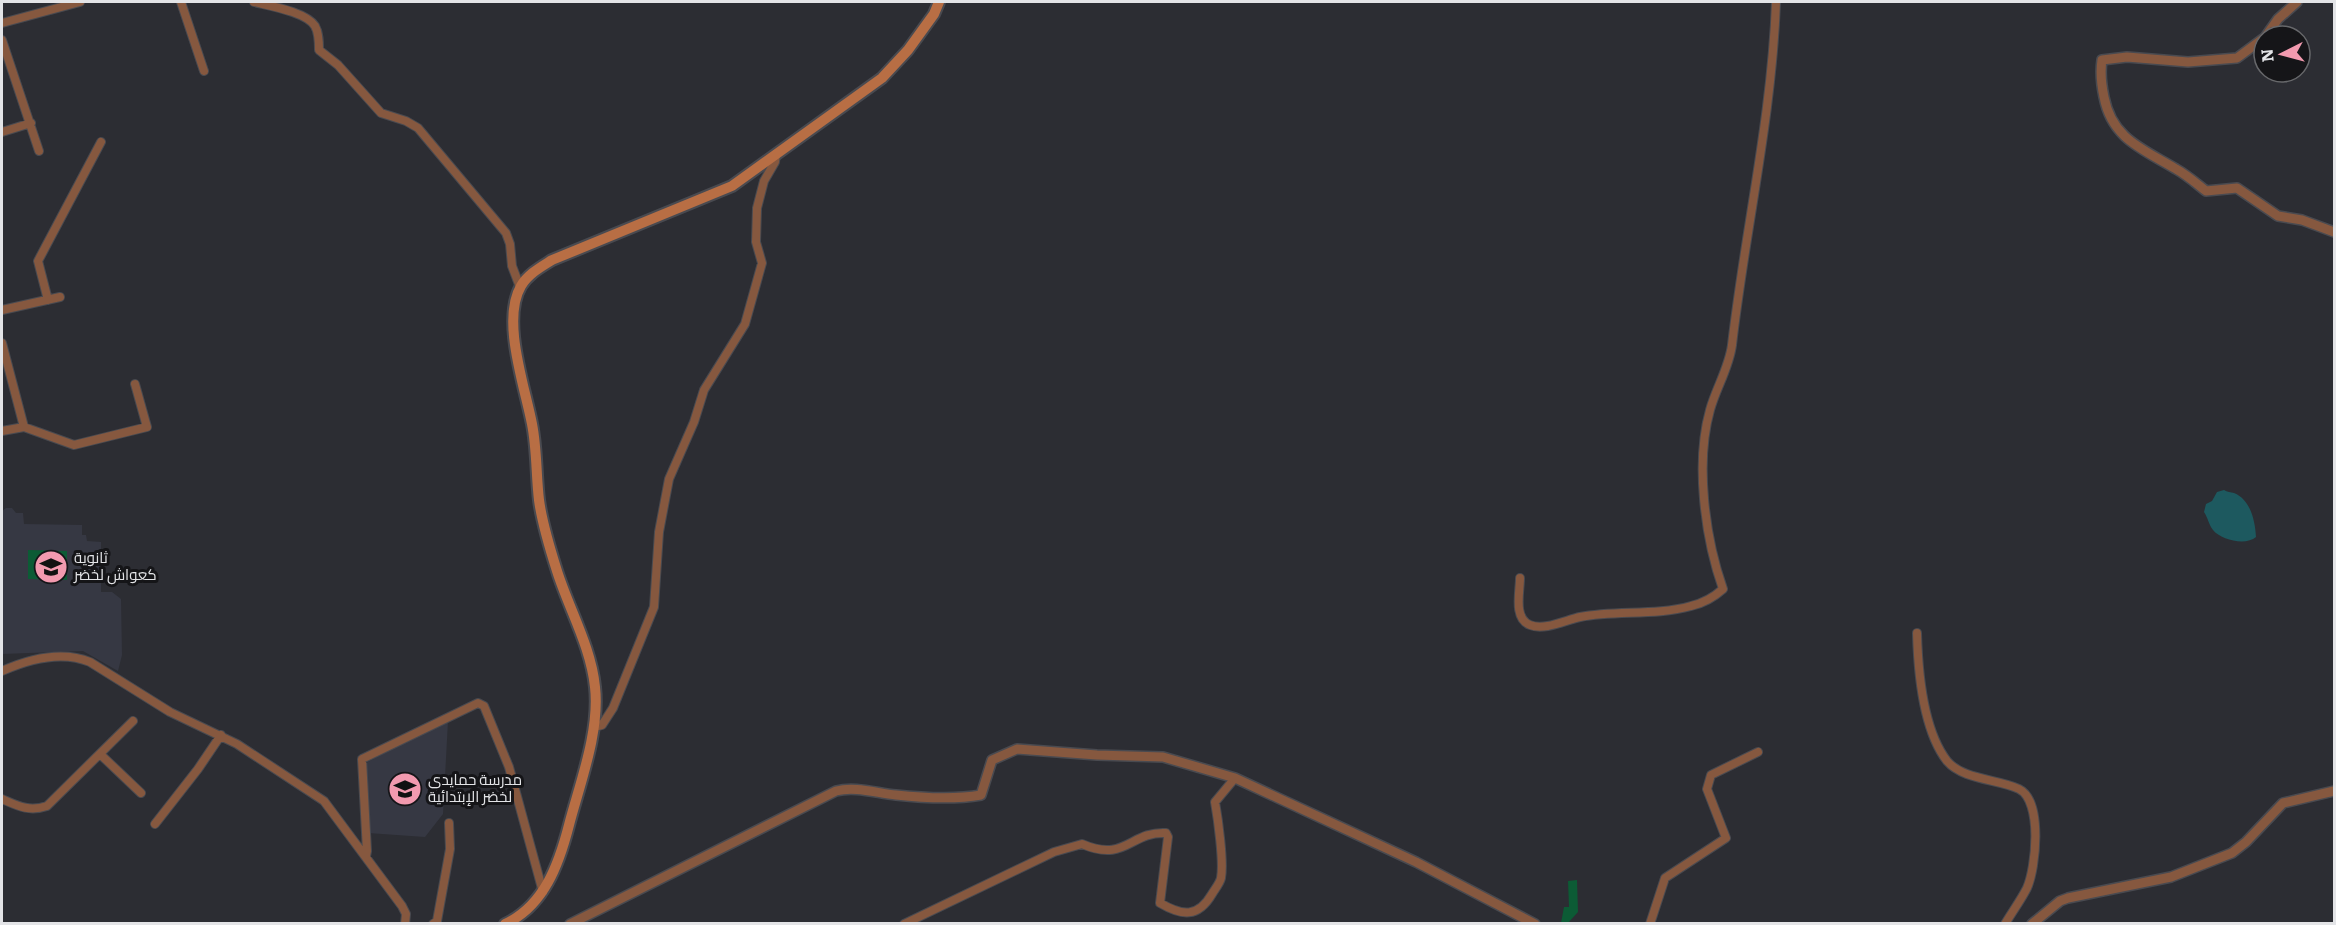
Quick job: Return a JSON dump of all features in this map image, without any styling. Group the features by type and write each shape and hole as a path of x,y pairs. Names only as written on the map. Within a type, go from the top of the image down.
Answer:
{"main road":[{"path":"505,924 519,917 543,892 562,853 594,727 596,703 592,667 557,571 539,502 532,424 515,349 513,318 520,287 536,270 552,260 732,186 882,78 908,50 934,14 939,2"}],"street":[{"path":"2,22 80,2"},
{"path":"181,2 204,71"},
{"path":"254,2 310,20 316,28 318,50 338,65 377,110 386,116 406,121 418,128 506,233 510,244 512,266 520,287"},
{"path":"1520,578 1519,609 1522,619 1530,625 1542,626 1593,616 1665,612 1712,599 1723,589 1711,554 1704,505 1705,431 1710,408 1731,348 1743,255 1760,161 1776,2"},
{"path":"2274,24 2297,2"},
{"path":"2,40 39,151"},
{"path":"2252,47 2237,58 2188,63 2127,57 2102,60 2100,75 2107,111 2118,132 2139,148 2179,170 2206,191 2237,188 2278,216 2302,220 2334,232"},
{"path":"2,132 31,123"},
{"path":"48,300 39,261 101,142"},
{"path":"594,727 602,725 613,708 654,607 659,532 669,479 694,422 704,390 745,324 762,263 756,242 757,208 764,181 775,162 776,154"},
{"path":"2,309 60,297"},
{"path":"2,343 5,369 24,427"},
{"path":"2,431 24,427 74,445 147,428 135,384"},
{"path":"1917,633 1925,711 1939,747 1948,762 1970,774 2019,789 2029,798 2035,823 2035,858 2027,888 2005,924"},
{"path":"2,671 16,664 47,657 78,657 90,662 170,712 221,735 324,801 402,906 405,924"},
{"path":"366,856 362,759 478,703 484,706 508,767 543,892"},
{"path":"2,798 25,809 36,810 47,806 133,722"},
{"path":"155,824 221,735"},
{"path":"570,924 836,791 847,788 897,795 960,799 981,795 992,760 1017,749 1163,758 1235,778 1416,862 1535,924"},
{"path":"1650,924 1665,878 1726,838 1707,789 1710,775 1758,752"},
{"path":"101,755 141,793"},
{"path":"904,924 1054,852 1082,843 1097,850 1114,851 1153,832 1166,833 1168,837 1160,903 1174,912 1191,913 1206,904 1221,878 1219,823 1215,802 1235,778"},
{"path":"2032,924 2060,901 2068,898 2171,877 2232,853 2246,842 2283,803 2334,791"},
{"path":"433,924 437,921 450,849 449,823"}],"shaded area":[{"name":"ثانوية كعواش لخضر","path":"12,508 16,513 23,513 24,524 82,525 82,535 86,535 87,541 101,542 101,592 112,592 121,599 122,655 118,671 83,651 2,654 2,511"},
{"name":"مدرسة حمايدي لخضر الإبتدائية","path":"448,721 443,814 425,837 368,833 364,764"}],"green space":[{"path":"28,550 67,551 67,580 28,579"},
{"path":"1577,880 1578,912 1568,923 1561,923 1564,907 1569,907 1568,881"}],"water":[{"path":"2224,490 2240,496 2248,506 2255,524 2256,537 2252,540 2234,541 2222,537 2212,528 2204,512 2206,504 2212,501 2217,492"}],"place":[{"name":"ثانوية كعواش لخضر","path":"51,567"},
{"name":"مدرسة حمايدي لخضر الإبتدائية","path":"405,789"}]}
